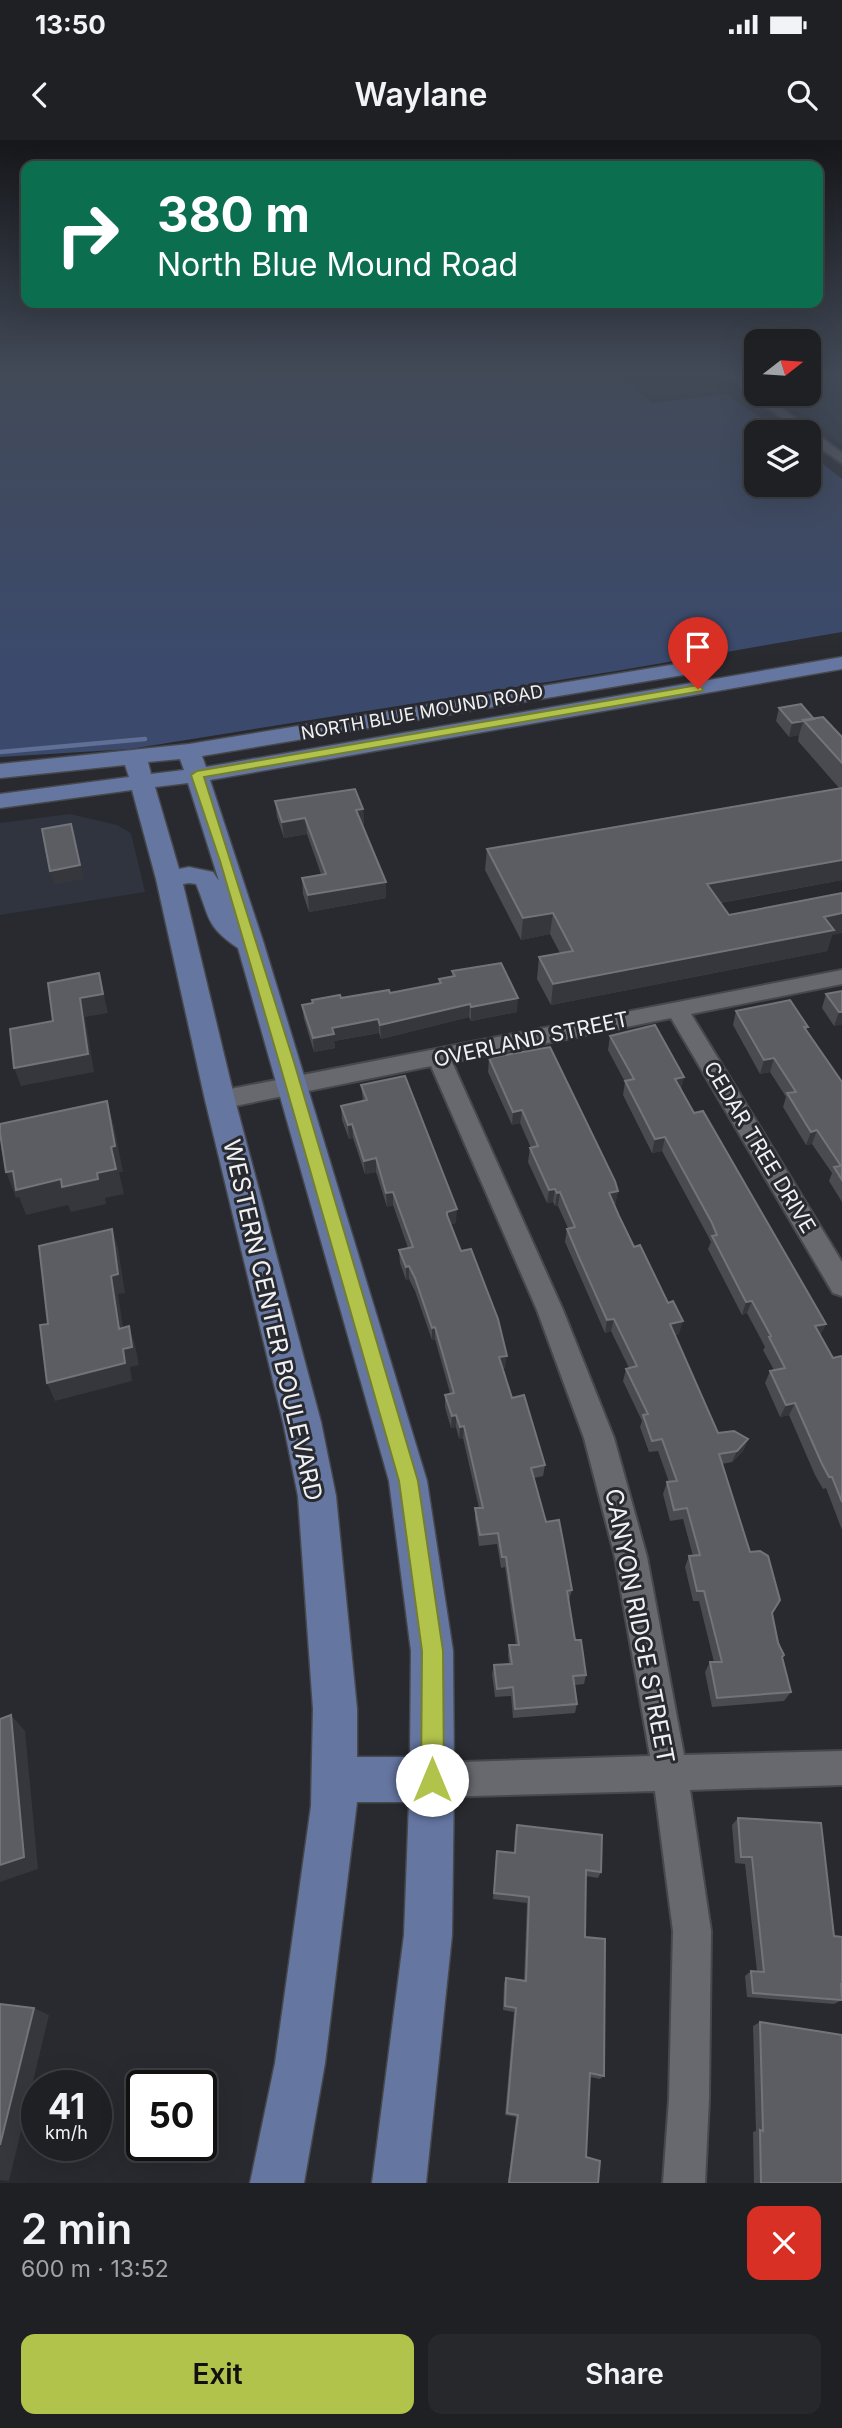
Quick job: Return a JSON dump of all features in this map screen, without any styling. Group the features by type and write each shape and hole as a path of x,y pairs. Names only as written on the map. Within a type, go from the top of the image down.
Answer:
{"main road":[{"name":"NORTH BLUE MOUND ROAD","path":"0,801 142,783 193,763 727,662 842,643"},
{"name":"NORTH BLUE MOUND ROAD","path":"0,771 135,758 193,763 842,663"},
{"name":"WESTERN CENTER BOULEVARD","path":"135,758 169,879 220,1100 302,1422 317,1496 335,1709 334,1806 300,2063 276,2183"},
{"path":"193,763 251,944 408,1481 432,1651 432,1780 428,1935 399,2183"},
{"path":"169,879 189,875 204,878 211,888 218,915 225,926 251,944"},
{"path":"334,1779 432,1780"}],"street":[{"name":"OVERLAND STREET","path":"220,1100 842,977"},
{"name":"CEDAR TREE DRIVE","path":"677,1010 842,1285"},
{"name":"CANYON RIDGE STREET","path":"439,1058 550,1310 599,1438 631,1558 670,1773 692,1931 689,2099 684,2183"},
{"path":"432,1780 842,1768"}],"shaded area":[{"path":"0,470 744,470 744,497 821,497 821,470 831,470 842,479 842,632 130,749 0,757"},
{"path":"70,814 117,825 131,833 145,892 0,915 0,823"}],"building":[{"path":"801,704 814,719 792,723 779,708"},
{"path":"823,717 842,737 842,763 803,720"},
{"path":"842,788 842,860 707,884 729,915 842,893 842,913 824,917 834,930 553,984 539,957 573,951 553,913 523,918 487,849"},
{"path":"355,789 363,809 356,810 386,882 308,895 302,878 326,874 305,818 282,822 275,801"},
{"path":"71,824 80,865 50,871 42,829"},
{"path":"501,963 518,998 471,1007 470,1004 380,1025 378,1019 332,1028 334,1034 313,1038 302,1005 313,1003 312,1000 340,995 341,998 389,990 390,993 441,983 439,979 455,976 452,971"},
{"path":"99,973 103,994 80,998 88,1054 14,1068 10,1029 53,1021 48,983"},
{"path":"842,991 842,1012 839,1012 826,994"},
{"path":"790,1000 808,1027 804,1027 842,1082 842,1180 834,1167 841,1166 817,1130 811,1132 787,1093 796,1092 774,1058 764,1060 736,1011"},
{"path":"655,1025 684,1077 675,1079 694,1113 703,1111 826,1324 815,1326 833,1358 842,1357 842,1502 795,1403 786,1405 770,1371 785,1368 769,1337 771,1336 752,1301 746,1302 712,1236 717,1235 712,1223 665,1137 655,1139 625,1081 634,1079 610,1036"},
{"path":"550,1047 615,1181 618,1191 609,1193 634,1247 640,1245 668,1303 673,1301 683,1321 670,1324 718,1433 734,1431 748,1439 737,1451 719,1454 750,1552 760,1551 768,1556 780,1600 772,1613 791,1692 717,1698 710,1662 722,1662 704,1591 697,1591 689,1556 700,1555 687,1508 674,1510 667,1482 677,1481 662,1439 652,1441 643,1415 648,1414 626,1369 637,1366 614,1319 607,1320 567,1229 575,1227 560,1192 549,1190 530,1148 538,1146 522,1110 513,1112 489,1058"},
{"path":"405,1076 457,1209 447,1212 447,1215 461,1251 471,1249 498,1319 507,1356 499,1357 512,1398 524,1395 545,1465 531,1468 546,1522 559,1520 572,1590 567,1591 575,1640 581,1640 586,1675 573,1676 577,1704 515,1709 513,1687 497,1689 494,1665 512,1664 509,1645 519,1645 506,1557 502,1557 498,1533 480,1535 475,1508 483,1508 464,1426 460,1427 456,1415 452,1416 445,1395 454,1393 435,1327 432,1328 415,1278 409,1266 406,1267 399,1250 413,1247 393,1192 386,1193 376,1158 364,1161 352,1124 348,1125 341,1106 367,1100 361,1085"},
{"path":"107,1101 116,1169 97,1173 98,1179 62,1187 61,1179 16,1190 13,1171 6,1172 0,1124"},
{"path":"112,1229 118,1274 111,1276 119,1329 129,1326 132,1347 123,1349 125,1363 47,1383 40,1325 48,1324 39,1246"},
{"path":"11,1715 24,1857 0,1865 0,1719"},
{"path":"738,1818 821,1823 834,1936 842,1937 842,2000 753,1993 751,1971 764,1972 752,1857 741,1857"},
{"path":"517,1825 602,1835 601,1872 586,1870 585,1937 605,1939 604,2076 590,2073 586,2157 600,2161 598,2183 509,2183 518,2115 507,2113 516,2008 505,2006 506,1978 526,1981 529,1897 494,1893 497,1851 515,1853"},
{"path":"0,2004 34,2008 0,2145"},
{"path":"760,2022 842,2035 842,2183 761,2183 760,2130 763,2131"}],"waterway":[{"path":"0,752 145,739"}],"route":[{"path":"432,1780 432,1651 408,1481 226,861 197,775 698,689"}]}
